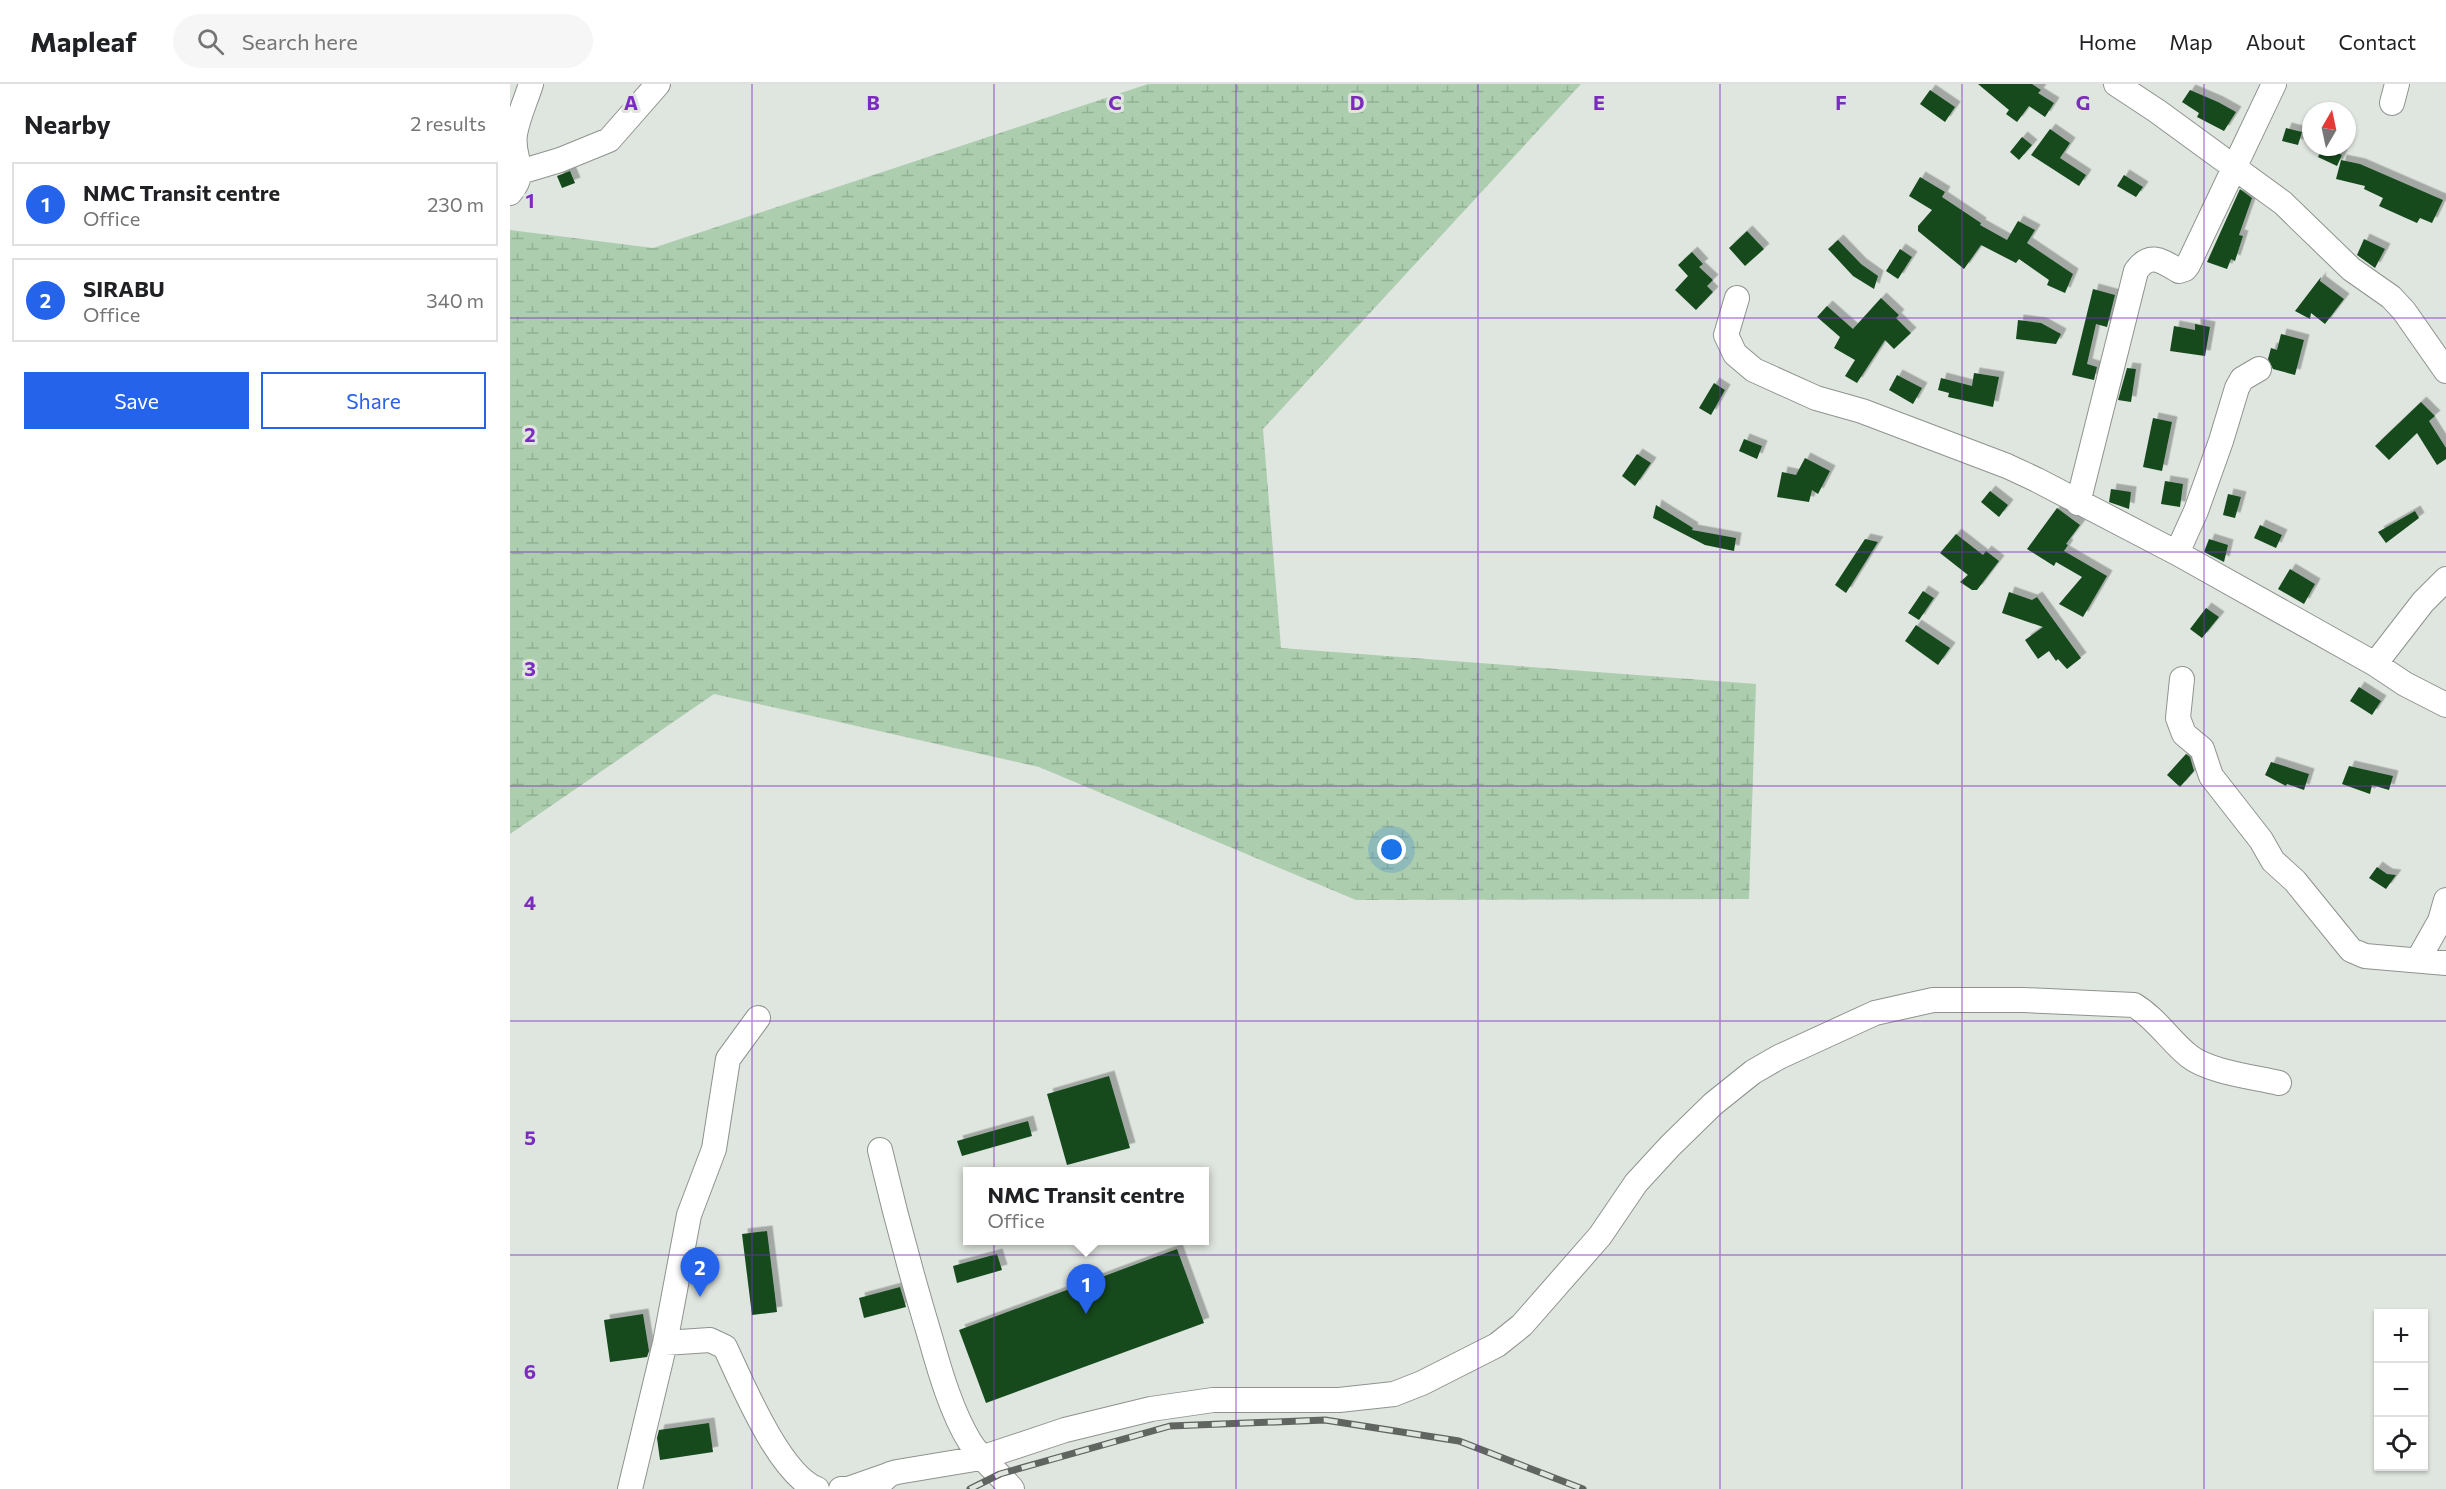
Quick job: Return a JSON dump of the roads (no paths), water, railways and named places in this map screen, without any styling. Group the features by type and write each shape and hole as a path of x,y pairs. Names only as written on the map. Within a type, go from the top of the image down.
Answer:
{"street":[{"path":"531,84 515,137 515,182 609,140 658,84"},
{"path":"2116,84 2233,167 2304,221 2351,269 2391,297 2404,311 2446,371"},
{"path":"2078,503 2136,271 2142,262 2150,259 2163,261 2179,271 2185,269 2274,84"},
{"path":"1737,298 1726,335 1735,354 1754,370 1816,398 1862,411 2007,466 2176,553 2375,664 2405,684 2446,705"},
{"path":"2176,553 2196,511 2222,441 2237,388 2242,378 2259,369"},
{"path":"2375,664 2423,602 2446,579"},
{"path":"2182,679 2178,718 2184,734 2202,749 2211,776 2261,840 2273,861 2295,882 2351,950 2365,956 2446,963"},
{"path":"2418,960 2440,921 2446,900"},
{"path":"840,1489 882,1482 981,1458 1065,1430 1151,1409 1214,1400 1339,1400 1394,1394 1422,1383 1497,1345 1522,1325 1600,1236 1636,1183 1713,1104 1753,1072 1875,1013 1933,1000 2024,1000 2134,1005 2144,1011 2174,1043 2197,1061 2279,1083"},
{"path":"630,1489 665,1343 689,1215 714,1149 728,1059 758,1018"},
{"path":"880,1150 901,1241 940,1370 968,1439 981,1458 1000,1474 1012,1489"},
{"path":"665,1343 710,1340 725,1347 764,1428 791,1467 806,1484 817,1489"}],"railway":[{"path":"970,1489 1000,1474 1170,1426 1325,1420 1459,1441 1583,1489"}],"place":[{"name":"SIRABU","path":"700,1297"},
{"name":"NMC Transit centre","path":"1086,1314"}]}
